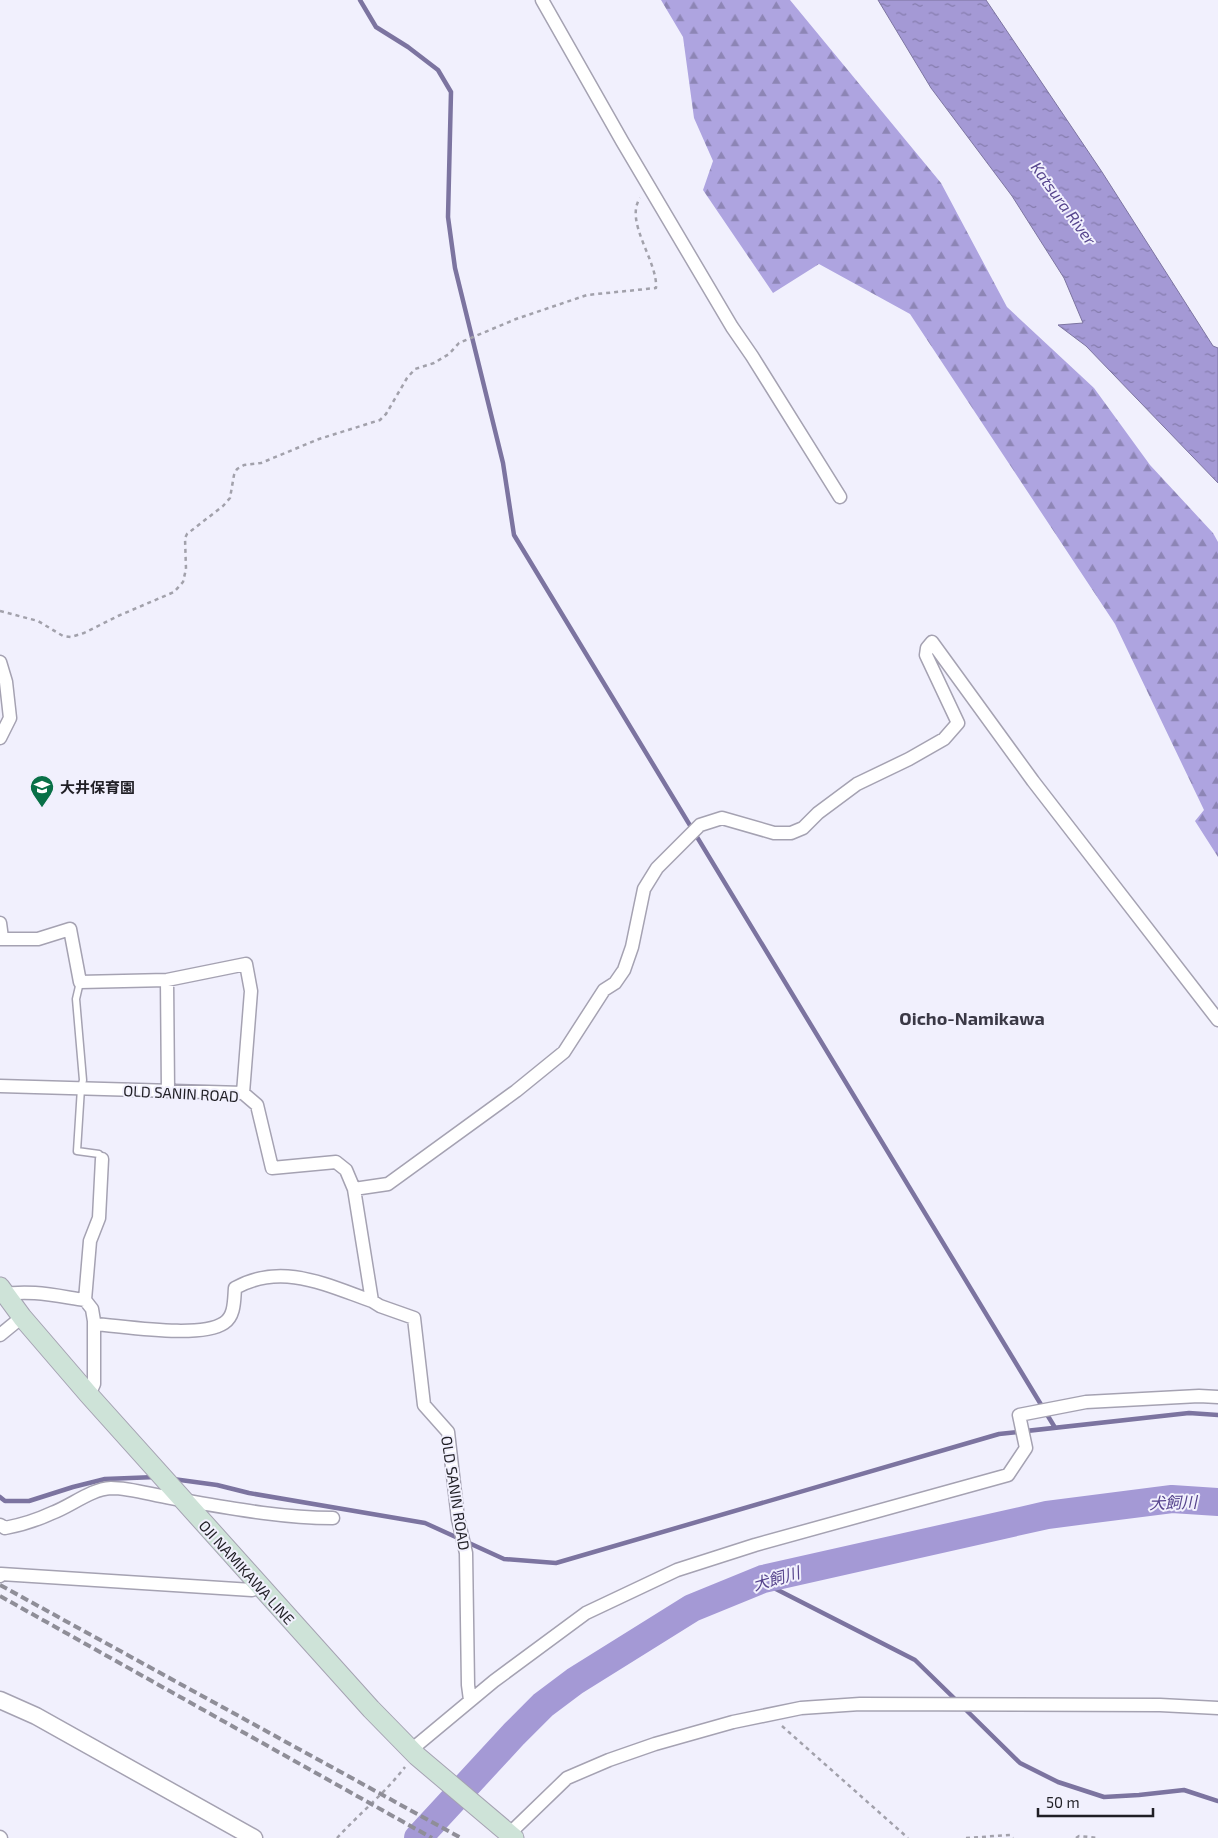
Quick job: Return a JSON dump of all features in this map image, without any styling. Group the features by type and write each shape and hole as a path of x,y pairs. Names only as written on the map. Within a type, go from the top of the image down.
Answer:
{"main road":[{"name":"OJI NAMIKAWA LINE","path":"2,1292 156,1470 371,1710 414,1753 508,1833"}],"street":[{"path":"542,0 732,327 840,497"},
{"path":"354,1189 388,1184 516,1091 564,1052 604,990 615,982 624,970 632,948 644,889 657,868 700,825 722,818 774,833 791,833 803,828 818,813 858,784 944,740 958,722 926,655 927,648 932,642 1033,781 1218,1020"},
{"path":"0,662 6,682 10,718 0,738"},
{"path":"0,923 1,938 38,939 70,929 80,982 168,980 246,964 251,992 243,1093"},
{"path":"168,980 168,1091"},
{"name":"OLD SANIN ROAD","path":"0,1086 243,1093 257,1105 272,1168 336,1162 346,1170 354,1189 372,1301 380,1306 414,1318 424,1405 448,1432 458,1519 466,1553 468,1685 470,1700"},
{"path":"85,1300 90,1241 99,1218 102,1159"},
{"path":"94,1324 187,1331 208,1329 224,1323 233,1312 235,1288 249,1280 276,1275 299,1277 372,1301"},
{"path":"2,1292 32,1292 85,1300 92,1308 94,1324 94,1384 89,1394"},
{"path":"0,1335 22,1317"},
{"path":"414,1753 470,1700 586,1613 677,1570 754,1545 1008,1475 1026,1448 1019,1415 1086,1402 1200,1396 1218,1397"},
{"path":"0,1525 5,1528 20,1525 53,1513 99,1490 110,1488 180,1497 306,1518 333,1518"},
{"path":"0,1576 1,1574 252,1590 261,1588"},
{"path":"0,1700 36,1716 254,1838"},
{"path":"508,1833 567,1778 609,1760 655,1744 733,1722 801,1708 879,1704 1160,1705 1218,1708"}],"lane":[{"path":"80,982 76,999 83,1080 77,1151 99,1154 102,1159"}],"path":[{"path":"0,611 38,621 63,636 71,637 90,631 118,616 174,592 183,582 186,569 185,538 224,506 230,498 234,475 237,469 244,465 261,463 319,438 380,420 407,378 415,369 434,363 449,354 459,343 516,318 587,296 656,288 654,272 640,234 636,214 638,200 650,188"},
{"path":"774,1727 782,1726 908,1838"},
{"path":"337,1838 381,1795 405,1768 414,1753"},
{"path":"966,1838 1010,1835 1013,1838"},
{"path":"1076,1838 1080,1836 1099,1838"}],"green space":[{"path":"661,0 790,0 941,183 1007,307 1094,388 1150,465 1213,533 1218,542 1218,857 1195,821 1204,810 1115,624 910,314 819,264 773,293 703,190 713,161 694,118 683,37"}],"water":[{"name":"Katsura River","path":"878,0 986,0 1102,172 1213,346 1218,348 1218,483 1086,346 1058,325 1083,323 1064,278 1012,196 931,88"}],"waterway":[{"path":"360,0 376,27 408,47 438,70 451,92 448,217 455,268 503,463 514,535 1054,1426"},
{"path":"173,1479 217,1485 249,1493 425,1523 504,1559 556,1563 999,1434 1189,1413 1218,1415"},
{"path":"0,1497 5,1501 29,1501 105,1479 156,1477"},
{"name":"犬飼川","path":"418,1838 543,1705 575,1681 692,1608 763,1579 1047,1515 1172,1499 1218,1502"},
{"path":"763,1579 770,1586 915,1660 958,1702"},
{"path":"964,1708 1020,1763 1058,1782 1104,1797 1184,1790 1218,1801"}],"railway":[{"path":"0,1585 461,1838"},
{"path":"0,1596 432,1838"}],"place":[{"name":"大井保育園","path":"42,808"}],"district":[{"name":"Oicho-Namikawa","path":"972,1018"}]}
